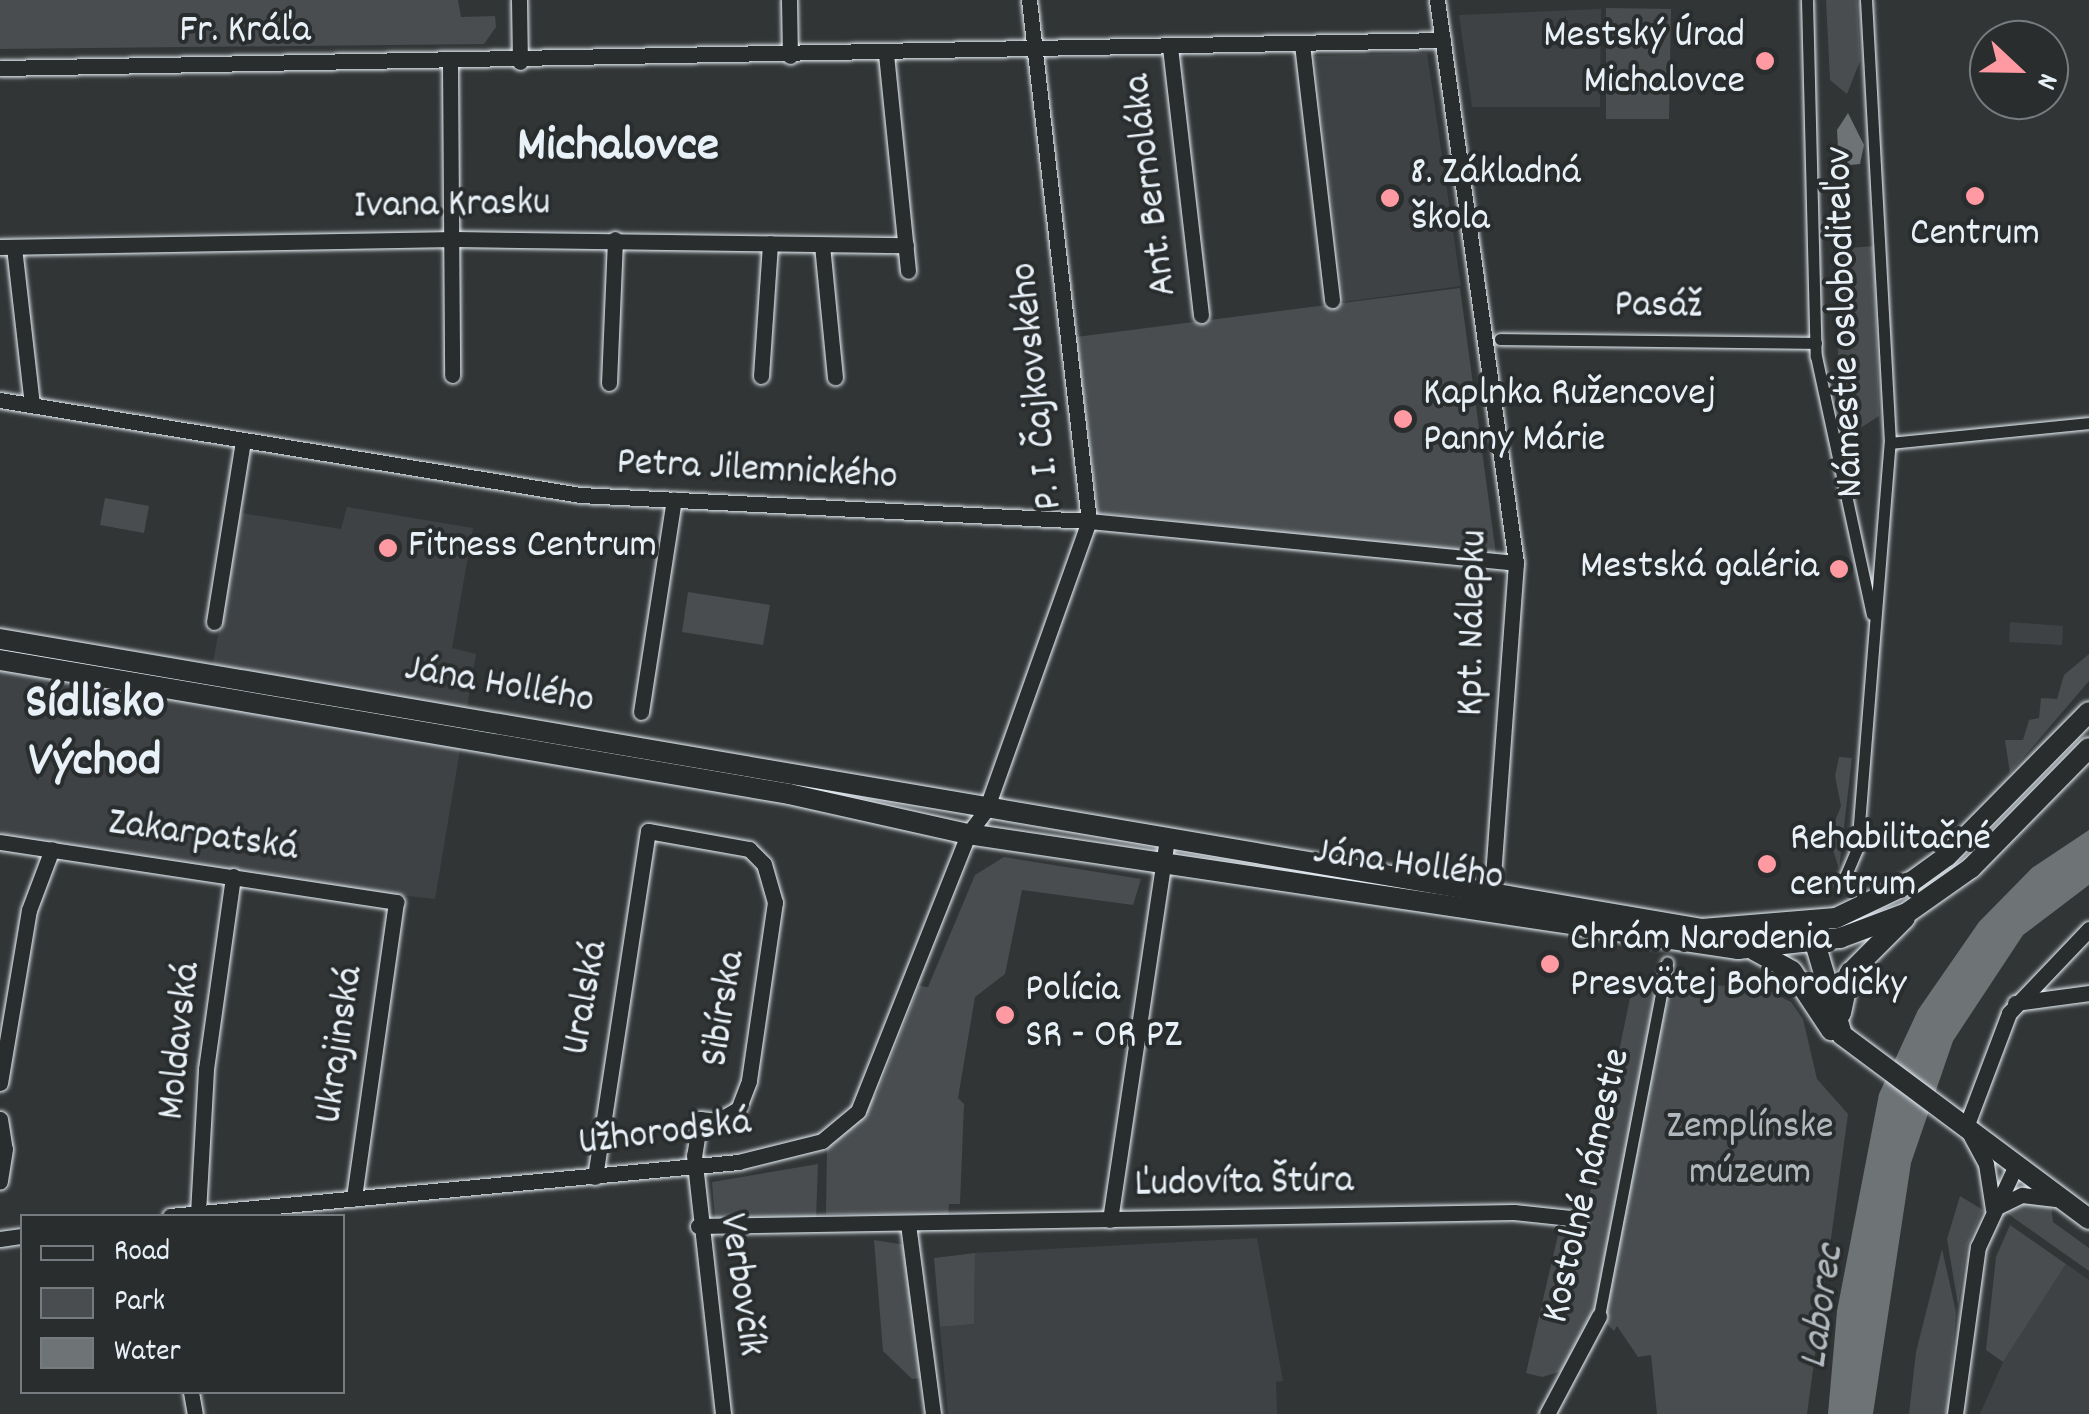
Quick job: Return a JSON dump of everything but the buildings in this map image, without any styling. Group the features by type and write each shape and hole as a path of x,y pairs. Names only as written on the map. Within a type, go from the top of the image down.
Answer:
{"street":[{"path":"519,0 520,62"},
{"path":"789,0 790,56"},
{"name":"P. I. Čajkovského","path":"986,810 1089,521 1031,50 1029,0"},
{"name":"Kpt. Nálepku","path":"1437,0 1516,562 1491,903"},
{"name":"Námestie osloboditeľov","path":"1807,0 1816,342 1875,643"},
{"name":"Námestie osloboditeľov","path":"1842,884 1856,849 1890,443 1866,0"},
{"name":"Fr. Kráľa","path":"0,68 450,64 1444,40"},
{"path":"1302,44 1332,300"},
{"name":"Ant. Bernoláka","path":"1170,47 1201,315"},
{"path":"886,54 908,271"},
{"path":"450,64 455,239 452,375"},
{"path":"609,383 616,238"},
{"name":"Ivana Krasku","path":"7,247 616,238 906,245"},
{"path":"762,376 770,244"},
{"path":"822,244 835,377"},
{"path":"7,247 32,405"},
{"name":"Pasáž","path":"1500,339 1816,342"},
{"name":"Petra Jilemnického","path":"0,400 580,495 1089,521 1516,562"},
{"path":"1890,443 2089,424"},
{"path":"214,622 243,441"},
{"path":"641,712 674,500"},
{"name":"Jána Hollého","path":"0,639 452,725 791,784 1250,852 1491,903 1752,949 1816,943"},
{"name":"Jána Hollého","path":"0,660 452,725"},
{"path":"1806,986 1816,943 1947,856 2089,712"},
{"path":"1849,1042 1840,1000 1850,974 1907,914 1971,868 2089,748"},
{"name":"Jána Hollého","path":"791,784 968,834 1246,878 1702,930 1795,924 1838,928"},
{"path":"968,834 986,810"},
{"name":"Sibírska","path":"648,831 748,849 770,877 775,902 746,1097 728,1117 700,1118"},
{"name":"Uralská","path":"595,1176 648,831"},
{"name":"Užhorodská","path":"189,1214 693,1166 812,1144 858,1111 968,834"},
{"path":"1110,1220 1168,839"},
{"name":"Zakarpatská","path":"0,842 396,902"},
{"path":"0,1083 28,910 52,849"},
{"path":"1856,849 1869,862"},
{"path":"1246,878 1250,852"},
{"name":"Moldavská","path":"198,1213 206,1069 233,876"},
{"name":"Ukrajinská","path":"354,1198 396,902"},
{"path":"1838,928 1907,914"},
{"path":"1795,924 1816,943 1849,1042"},
{"path":"1959,1122 2015,1003 2089,929"},
{"path":"1752,949 1783,963 1806,986 1827,1028 2089,1219"},
{"name":"Kostolné námestie","path":"1547,1414 1599,1316 1667,962"},
{"path":"2015,1003 2089,993"},
{"name":"Verbovčík","path":"700,1118 693,1166 723,1414"},
{"path":"0,1119 6,1149 0,1182"},
{"path":"1959,1122 1986,1164 1993,1209"},
{"path":"1955,1414 1969,1284 1993,1209 2016,1165"},
{"path":"1993,1209 2022,1195 2064,1201"},
{"name":"Ľudovíta Štúra","path":"908,1224 1514,1212 1580,1219"},
{"path":"698,1226 908,1224 933,1414"}],"shaded area":[{"path":"1601,9 1600,107 1472,107 1459,15"},
{"name":"8. Základná škola","path":"1427,53 1461,286 1344,302 1315,56"},
{"path":"347,507 473,528 452,648 476,654 435,899 0,851 0,670 205,705 241,513 341,529"},
{"path":"2010,622 2063,626 2062,645 2009,642"},
{"path":"1257,1238 1283,1381 1276,1382 1277,1414 948,1414 940,1327 974,1324 975,1253"},
{"path":"2066,1264 2089,1280 2089,1414 1980,1414 2003,1362"}],"green space":[{"path":"0,0 458,0 461,17 495,16 496,27 484,44 0,49"},
{"path":"1826,0 1857,0 1860,61 1847,94 1830,80"},
{"path":"1606,8 1671,9 1669,119 1606,119"},
{"path":"1874,246 1879,416 1862,427 1849,423 1838,354 1836,249"},
{"path":"1460,288 1496,554 1098,513 1076,337"},
{"path":"105,498 149,506 144,533 100,525"},
{"path":"688,592 770,605 763,645 682,632"},
{"path":"2089,654 2089,681 2010,773 2005,740 2023,740 2029,720 2039,718 2041,698 2057,699 2064,675"},
{"path":"1839,757 1852,758 1839,869 1829,837 1841,806 1835,776"},
{"path":"1004,857 1141,879 1133,905 1022,890 1005,974 975,997 958,1098 964,1104 960,1204 949,1204 948,1216 826,1214 827,1147 877,1094 919,986 928,987 975,875"},
{"name":"Zemplínske múzeum","path":"1640,981 1763,988 1791,1002 1803,1019 1817,1079 1848,1114 1807,1414 1657,1414 1651,1355 1638,1357 1617,1326 1614,1331 1599,1316 1566,1370 1542,1377 1526,1373 1560,1226 1583,1227 1631,993"},
{"path":"818,1164 816,1219 715,1218 712,1182"},
{"path":"1960,1196 1983,1210 1967,1246 1958,1305 1947,1239"},
{"path":"2029,1199 2051,1203 2053,1222 2089,1248 2089,1271 2004,1211"},
{"path":"2010,1225 2066,1264 2003,1362 1986,1350 1996,1257"},
{"path":"874,1240 906,1245 921,1378 912,1379 883,1351"},
{"path":"1942,1249 1956,1312 1948,1414 1909,1414 1916,1352"},
{"path":"975,1253 974,1324 940,1327 934,1258"}],"water":[{"path":"1848,113 1864,145 1860,164 1839,166 1837,130"},
{"path":"2089,830 2089,885 2023,935 1953,1041 1911,1163 1873,1414 1828,1414 1837,1311 1879,1094 1918,1010 1979,922 2032,868"}],"place":[{"name":"Mestský Úrad Michalovce","path":"1765,61"},
{"name":"Centrum","path":"1975,196"},
{"name":"8. Základná škola","path":"1390,198"},
{"name":"Kaplnka Ružencovej Panny Márie","path":"1403,419"},
{"name":"Fitness Centrum","path":"388,548"},
{"name":"Mestská galéria","path":"1839,569"},
{"name":"Rehabilitačné centrum","path":"1767,864"},
{"name":"Chrám Narodenia Presvätej Bohorodičky","path":"1550,964"},
{"name":"Polícia SR - OR PZ","path":"1005,1015"}],"district":[{"name":"Michalovce","path":"618,149"},
{"name":"Sídlisko Východ","path":"95,734"}],"water label":[{"name":"Laborec","path":"1824,1307"}]}
